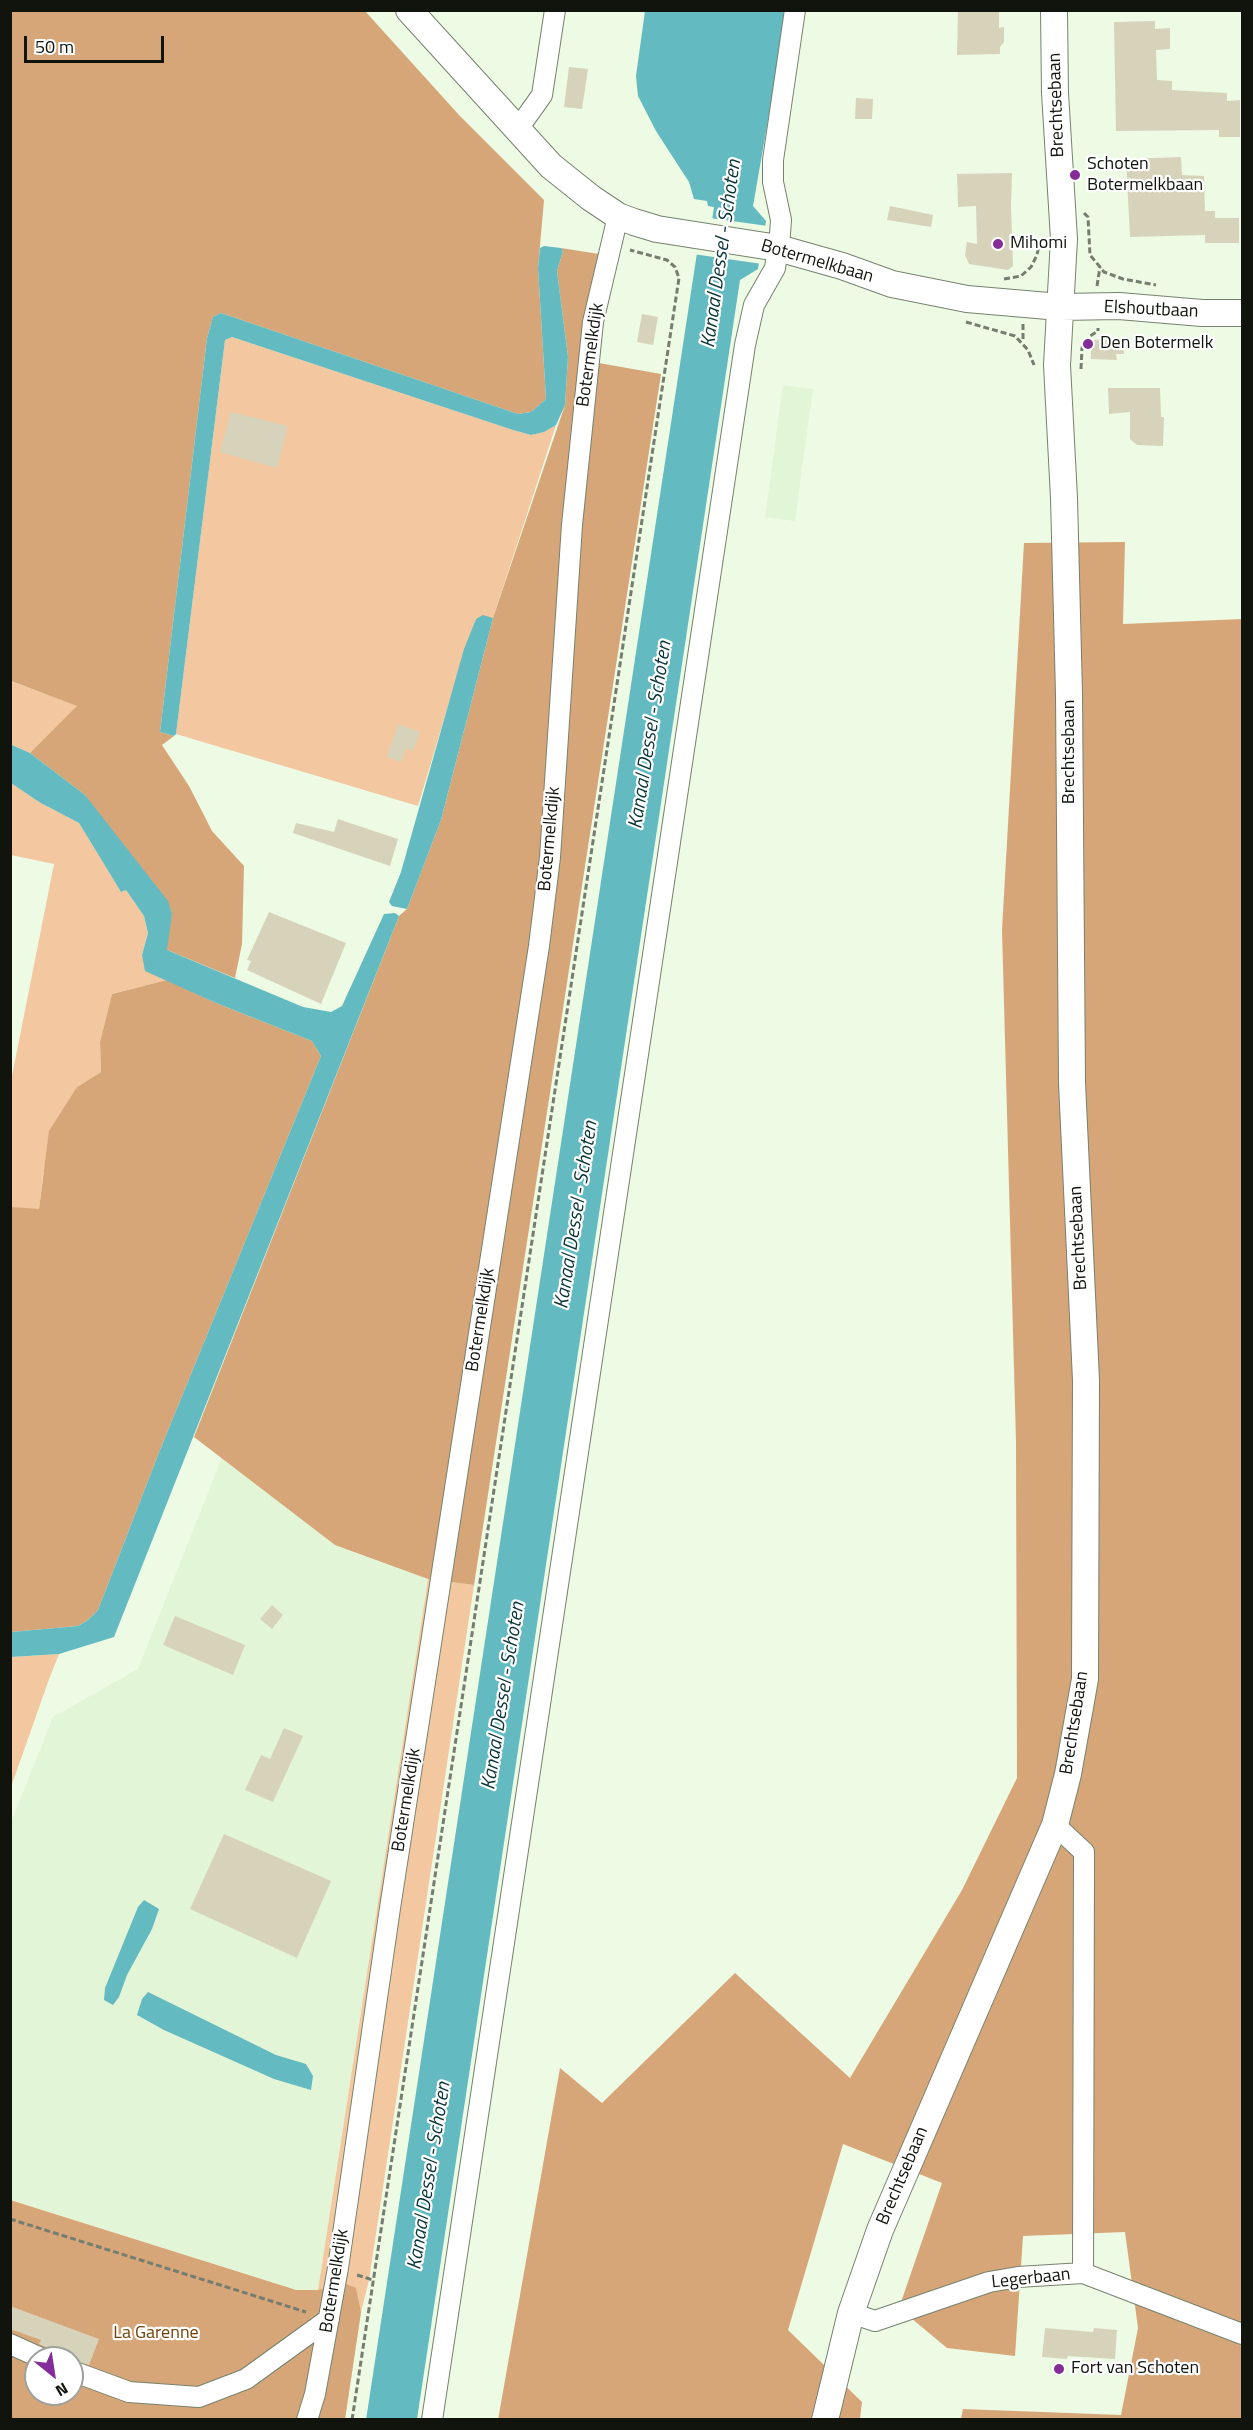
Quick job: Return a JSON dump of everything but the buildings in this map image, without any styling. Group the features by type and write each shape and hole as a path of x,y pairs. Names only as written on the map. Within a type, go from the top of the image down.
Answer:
{"main road":[{"name":"Botermelkbaan","path":"409,10 517,130 568,181 618,216 657,229 772,247 842,266 892,284 935,294 1014,305 1059,307"},
{"name":"Brechtsebaan","path":"825,2420 851,2313 880,2230 1055,1825 1068,1774 1085,1679 1086,1380 1072,1083 1070,693 1057,365 1064,239 1055,93 1054,10"},
{"name":"Elshoutbaan","path":"1059,307 1119,306 1202,313 1242,313"}],"street":[{"path":"517,130 542,95 555,10"},
{"path":"432,2420 745,345 754,305 775,268 772,247 781,226 773,182 773,160 795,10"},
{"name":"Botermelkdijk","path":"308,2420 329,2319 388,1919 539,946 550,857 572,525 593,322 618,216"},
{"path":"1055,1825 1084,1852 1083,2273"},
{"name":"Legerbaan","path":"851,2313 875,2321 989,2282 1017,2277 1083,2273 1242,2334"},
{"path":"84,2375 129,2392 199,2397 246,2379 329,2319"},
{"path":"10,2344 24,2350"}],"path":[{"path":"352,2420 679,278 675,267 667,260 634,252 624,246 618,216"},
{"path":"1021,276 1031,267 1036,258"},
{"path":"1097,286 1100,267"},
{"path":"1082,377 1082,348 1098,329"},
{"path":"1023,343 1035,368"},
{"path":"10,2219 329,2319"}],"shaded area":[{"path":"783,385 813,389 795,521 765,517"},
{"path":"232,1432 335,1545 428,1579 318,2290 296,2290 11,2200 10,1825 53,1717 138,1669"}],"green space":[{"path":"10,11 365,11 459,115 544,200 538,268 546,399 531,412 518,414 221,313 213,317 207,338 160,732 174,736 162,745 189,786 212,831 244,866 242,944 235,978 167,950 85,795 30,753 77,706 11,681"},
{"path":"561,248 599,254 582,360 661,374 474,1585 428,1579 335,1545 194,1437 399,916 407,909 441,820 493,618 565,405 568,357 557,271 563,251"},
{"path":"232,337 531,435 544,432 556,425 493,618 476,619 465,649 418,806 176,734 225,340"},
{"path":"1125,542 1123,624 1242,619 1242,2419 961,2419 963,2409 1121,2415 1138,2328 1125,2232 1023,2236 1015,2356 947,2348 899,2308 942,2183 843,2144 788,2330 862,2402 860,2419 498,2420 560,2068 602,2103 735,1973 850,2078 962,1890 1017,1778 1016,1442 1002,930 1024,543"},
{"path":"10,681 78,706 30,753 11,744"},
{"path":"11,783 39,802 79,823 121,892 126,890 144,916 148,933 142,955 159,977 167,980 112,994 100,1042 101,1072 77,1087 43,1174 39,1210 10,1207 11,1081 54,864 11,855"},
{"path":"167,980 216,1003 312,1041 321,1056 160,1450 98,1610 78,1626 11,1632 11,1207 39,1209 49,1131 77,1087 101,1072 100,1042 112,994"},
{"name":"La Garenne","path":"428,1579 474,1585 369,2280 361,2312 345,2419 11,2419 10,2200 296,2290 318,2290"},
{"path":"59,1654 48,1682 11,1787 11,1657"},
{"name":"La Garenne","path":"10,2200 296,2290 318,2290 346,2284 356,2288 361,2312 345,2419 11,2419"}],"water":[{"name":"Kanaal Dessel - Schoten","path":"645,11 787,11 753,206 766,221 758,269 740,280 417,2419 366,2420 697,253 707,254 714,207 708,206 707,201 694,199 689,182 656,131 638,96 636,76"},
{"path":"544,246 561,248 563,251 557,271 568,357 565,405 556,425 544,432 531,435 513,430 232,337 225,340 176,734 174,736 160,732 207,338 213,317 221,313 518,414 531,412 546,399 538,268 540,248"},
{"path":"483,615 493,618 441,820 407,909 392,906 389,902 401,872 464,649 476,619"},
{"path":"10,744 30,753 85,795 168,901 172,914 167,950 303,1007 331,1012 342,1006 384,914 395,913 399,916 114,1637 59,1654 11,1657 11,1632 78,1626 98,1610 160,1450 321,1056 312,1041 216,1003 145,971 142,955 148,933 144,916 126,890 121,892 79,823 39,802 11,783"},
{"path":"144,1900 159,1909 152,1929 113,2005 104,2000 105,1988 138,1907"},
{"path":"148,1992 276,2055 306,2064 313,2076 311,2090 274,2079 164,2030 137,2015 142,1999"}],"pier":[{"path":"710,218 768,226 762,264 693,254 696,250 704,251"}],"place":[{"name":"Schoten Botermelkbaan","path":"1075,175"},
{"name":"Mihomi","path":"998,244"},
{"name":"Den Botermelk","path":"1088,344"},
{"name":"Fort van Schoten","path":"1059,2369"}]}
